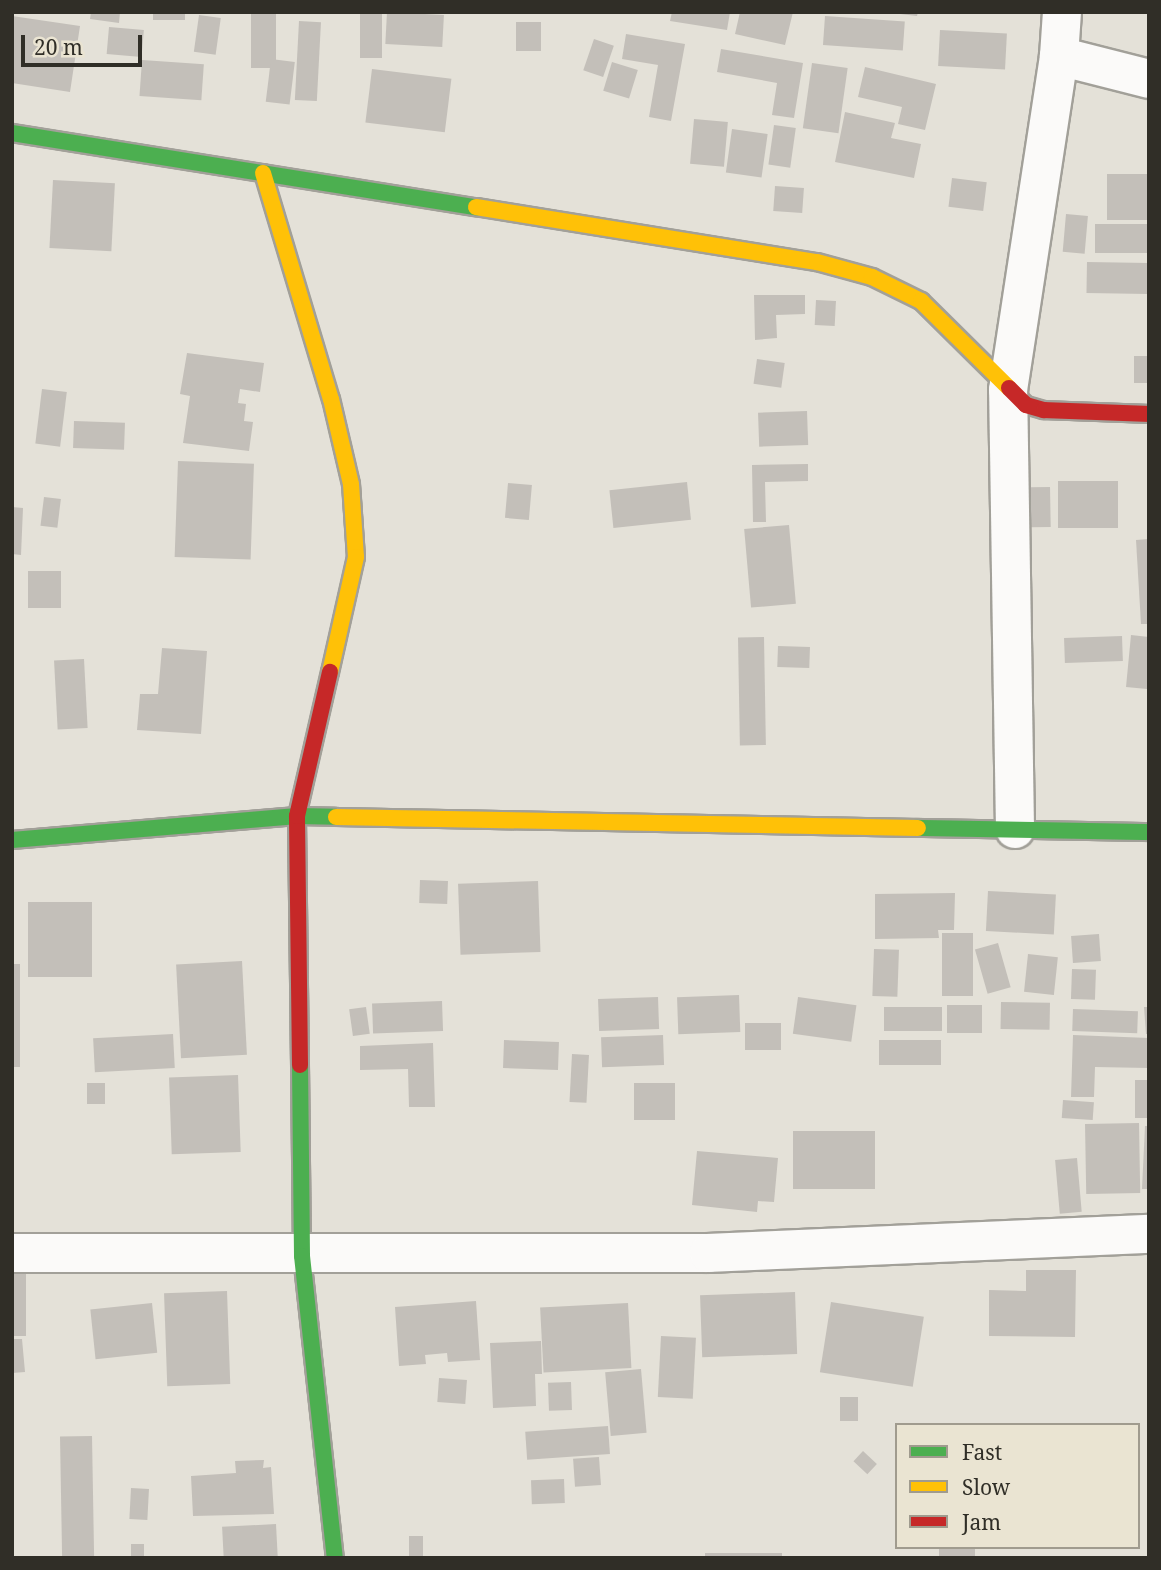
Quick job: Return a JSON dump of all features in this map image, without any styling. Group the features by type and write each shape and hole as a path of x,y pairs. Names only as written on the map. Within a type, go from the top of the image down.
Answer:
{"street":[{"path":"1015,829 1008,390 1059,56 1062,12"},
{"path":"1059,56 1149,79"},
{"path":"12,133 750,250 872,277 921,301 1026,405 1044,410 1149,414"},
{"path":"262,173 331,399 351,484 356,556 297,816 302,1256 335,1558"},
{"path":"12,841 297,816 1149,832"},
{"path":"12,1253 302,1256 709,1253 1149,1234"}],"building":[{"path":"91,12 120,12 119,23 90,19"},
{"path":"153,12 185,12 185,20 153,20"},
{"path":"251,12 276,12 276,68 251,68"},
{"path":"360,12 382,12 382,58 360,58"},
{"path":"387,12 444,15 442,47 385,44"},
{"path":"672,12 730,12 727,30 670,21"},
{"path":"740,12 793,12 785,45 735,34"},
{"path":"900,12 918,12 917,16"},
{"path":"199,15 221,18 216,55 194,52"},
{"path":"12,16 80,26 70,92 12,83"},
{"path":"825,16 905,22 903,51 823,45"},
{"path":"299,21 321,22 317,101 295,100"},
{"path":"516,22 541,22 541,51 516,51"},
{"path":"109,27 144,30 142,57 107,54"},
{"path":"940,30 1007,34 1005,69 938,66"},
{"path":"626,34 685,44 671,121 649,117 658,65 622,59"},
{"path":"594,39 614,46 603,77 583,70"},
{"path":"721,49 803,63 794,118 772,115 777,83 717,72"},
{"path":"271,59 295,62 290,105 266,102"},
{"path":"142,60 204,64 201,100 139,96"},
{"path":"612,62 638,70 629,99 603,91"},
{"path":"812,63 848,68 838,133 803,128"},
{"path":"865,67 936,84 925,130 898,124 902,107 858,97"},
{"path":"372,69 451,79 445,132 365,123"},
{"path":"845,112 895,123 891,138 921,144 914,178 835,162"},
{"path":"694,119 728,122 724,167 690,164"},
{"path":"774,125 796,128 790,168 768,165"},
{"path":"732,129 768,134 762,178 726,173"},
{"path":"1107,174 1148,174 1148,220 1107,220"},
{"path":"952,178 987,182 983,211 948,207"},
{"path":"53,180 115,183 111,251 49,248"},
{"path":"775,186 804,188 802,213 773,211"},
{"path":"1066,214 1088,216 1085,254 1063,252"},
{"path":"1095,224 1149,224 1149,253 1095,253"},
{"path":"1087,262 1149,263 1148,294 1086,293"},
{"path":"754,295 805,295 805,314 776,315 777,338 755,340"},
{"path":"816,300 836,301 835,326 815,325"},
{"path":"187,353 264,363 260,392 240,389 238,403 246,404 244,421 253,422 249,451 183,443 190,396 180,394"},
{"path":"1134,356 1149,356 1149,383 1134,383"},
{"path":"757,359 785,363 781,388 754,384"},
{"path":"42,389 67,392 60,447 35,444"},
{"path":"807,411 808,445 759,447 758,413"},
{"path":"74,421 125,423 124,450 73,448"},
{"path":"178,461 254,464 251,560 175,557"},
{"path":"808,464 808,481 765,482 766,522 753,522 752,465"},
{"path":"1058,481 1118,481 1118,528 1058,528"},
{"path":"687,482 691,520 613,528 609,490"},
{"path":"508,483 532,485 529,520 505,518"},
{"path":"1030,487 1050,487 1051,527 1031,527"},
{"path":"44,497 61,499 57,528 40,526"},
{"path":"12,507 23,508 21,555 12,554"},
{"path":"789,525 796,604 751,608 744,529"},
{"path":"1149,539 1149,624 1141,624 1136,540"},
{"path":"28,571 61,571 61,608 28,608"},
{"path":"1131,635 1149,637 1147,689 1126,687"},
{"path":"1122,636 1123,661 1065,663 1064,638"},
{"path":"738,637 764,637 766,745 740,745"},
{"path":"778,646 810,647 809,668 777,667"},
{"path":"162,648 207,651 201,734 137,730 140,694 158,694"},
{"path":"84,659 88,728 58,729 54,661"},
{"path":"420,880 448,881 447,904 419,903"},
{"path":"538,881 540,952 461,955 458,884"},
{"path":"988,891 1056,895 1054,935 986,931"},
{"path":"955,893 954,930 938,930 939,938 875,939 875,894"},
{"path":"28,902 92,902 92,977 28,977"},
{"path":"942,933 973,933 973,996 942,996"},
{"path":"1099,934 1101,961 1073,963 1071,936"},
{"path":"998,943 1011,987 988,994 975,950"},
{"path":"874,949 899,950 897,997 872,996"},
{"path":"1028,954 1058,957 1054,995 1024,992"},
{"path":"242,961 247,1055 181,1058 176,964"},
{"path":"12,964 20,964 20,1067 12,1067"},
{"path":"1072,969 1096,970 1095,1000 1071,999"},
{"path":"739,995 740,1032 678,1034 677,997"},
{"path":"658,997 659,1029 599,1031 598,999"},
{"path":"798,997 856,1005 851,1042 793,1034"},
{"path":"442,1001 443,1031 373,1033 372,1003"},
{"path":"1001,1002 1050,1003 1050,1030 1001,1029"},
{"path":"947,1005 982,1005 982,1033 947,1033"},
{"path":"366,1007 370,1034 353,1036 349,1009"},
{"path":"884,1007 942,1007 942,1031 884,1031"},
{"path":"1144,1007 1149,1007 1149,1034 1146,1034"},
{"path":"1073,1009 1138,1011 1137,1033 1072,1031"},
{"path":"745,1023 781,1023 781,1050 745,1050"},
{"path":"173,1034 175,1068 95,1072 93,1038"},
{"path":"663,1035 664,1065 602,1067 601,1037"},
{"path":"1073,1035 1149,1038 1149,1068 1095,1067 1094,1097 1071,1097"},
{"path":"504,1040 559,1042 558,1070 503,1068"},
{"path":"879,1040 941,1040 941,1065 879,1065"},
{"path":"433,1043 435,1107 409,1107 408,1069 360,1070 360,1046"},
{"path":"572,1054 589,1055 586,1103 569,1102"},
{"path":"238,1075 241,1152 172,1154 169,1077"},
{"path":"1135,1080 1149,1080 1149,1118 1135,1118"},
{"path":"87,1083 105,1083 105,1104 87,1104"},
{"path":"634,1083 675,1083 675,1120 634,1120"},
{"path":"1063,1100 1094,1102 1093,1120 1062,1118"},
{"path":"1139,1123 1140,1193 1086,1194 1085,1124"},
{"path":"1145,1126 1149,1126 1149,1189 1142,1189"},
{"path":"793,1131 875,1131 875,1189 793,1189"},
{"path":"697,1151 778,1158 774,1202 758,1201 757,1212 692,1205"},
{"path":"1077,1158 1082,1212 1060,1214 1055,1160"},
{"path":"12,1258 26,1258 26,1336 12,1336"},
{"path":"1026,1270 1076,1270 1075,1337 989,1336 989,1290 1026,1291"},
{"path":"227,1291 230,1384 167,1386 164,1293"},
{"path":"795,1292 797,1354 702,1357 700,1295"},
{"path":"476,1301 480,1360 448,1362 447,1353 425,1355 426,1364 399,1366 395,1307"},
{"path":"831,1302 924,1317 913,1387 820,1372"},
{"path":"152,1303 157,1353 96,1359 90,1309"},
{"path":"628,1303 631,1368 544,1373 540,1308"},
{"path":"661,1336 696,1338 693,1399 658,1397"},
{"path":"12,1339 22,1339 25,1372 12,1373"},
{"path":"541,1341 542,1374 535,1374 536,1406 493,1408 490,1343"},
{"path":"641,1369 647,1433 611,1436 605,1372"},
{"path":"439,1378 467,1380 465,1404 437,1402"},
{"path":"571,1382 572,1410 549,1411 548,1383"},
{"path":"840,1397 858,1397 858,1421 840,1421"},
{"path":"608,1426 610,1454 527,1460 525,1432"},
{"path":"92,1436 94,1558 62,1558 60,1437"},
{"path":"863,1451 877,1464 867,1474 853,1461"},
{"path":"599,1457 601,1485 575,1487 573,1459"},
{"path":"264,1460 263,1468 271,1467 274,1514 193,1516 191,1476 236,1473 235,1461"},
{"path":"564,1479 565,1503 532,1504 531,1480"},
{"path":"131,1488 149,1489 147,1520 129,1519"},
{"path":"276,1524 278,1558 224,1558 222,1527"},
{"path":"409,1536 423,1536 423,1558 409,1558"},
{"path":"131,1544 144,1544 144,1558 131,1558"},
{"path":"939,1549 975,1549 975,1558 939,1558"},
{"path":"705,1553 782,1553 782,1558 705,1558"}],"traffic: fast":[{"path":"12,133 476,207"},
{"path":"12,840 297,816 336,817"},
{"path":"918,828 1149,832"},
{"path":"300,1065 302,1256 335,1558"}],"traffic: slow":[{"path":"263,173 331,399 351,484 356,557 330,672"},
{"path":"476,207 817,262 872,277 921,301 1009,388"},
{"path":"336,817 918,828"}],"traffic: jam":[{"path":"1009,388 1026,405 1044,410 1149,414"},
{"path":"300,1065 297,816 330,672"}]}
